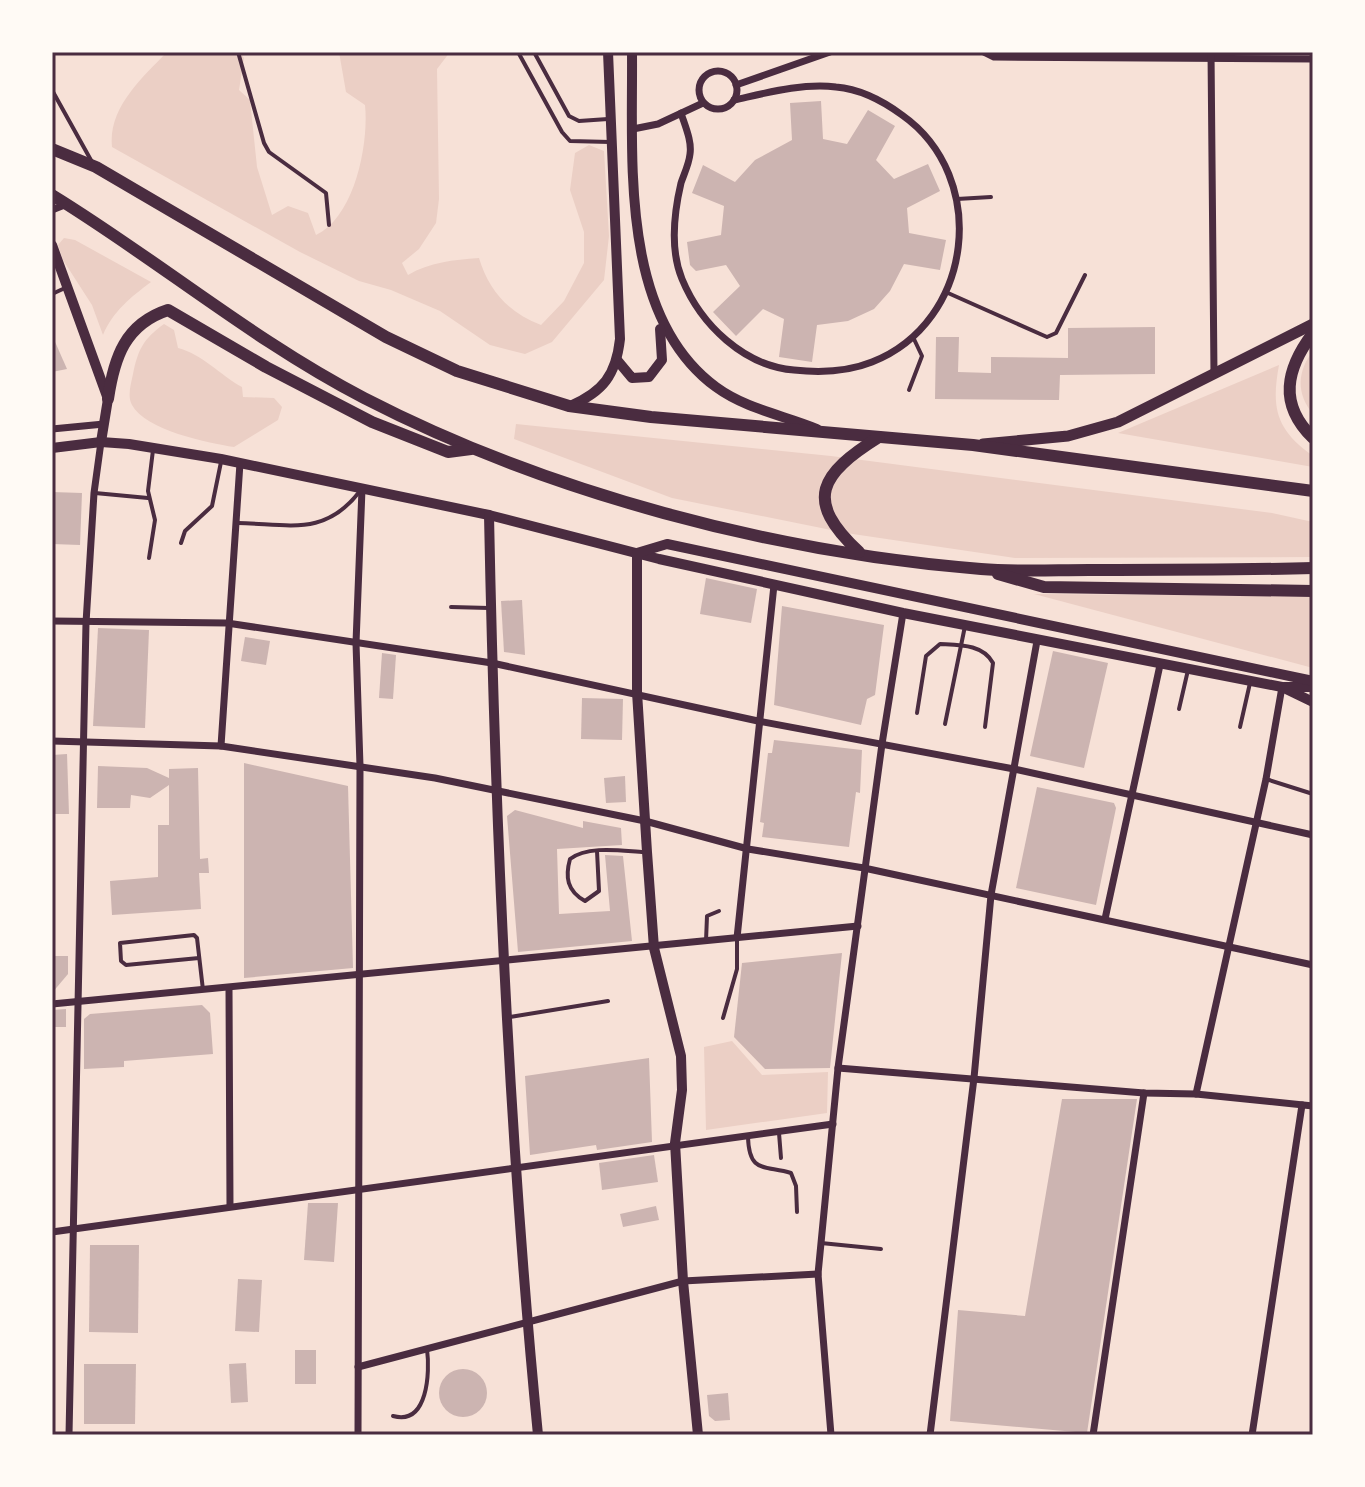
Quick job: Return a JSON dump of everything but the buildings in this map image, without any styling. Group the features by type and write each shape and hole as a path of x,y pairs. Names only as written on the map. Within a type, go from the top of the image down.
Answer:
{"highway":[{"path":"52,149 96,167 386,337 457,371 569,406 973,445 1313,491"},
{"path":"52,195 302,362 362,397 474,449 602,495 751,533 859,553 983,569 1313,568"},
{"path":"108,399 117,352 140,324 168,310 266,367 372,422 448,452 474,449"},
{"path":"1313,333 1295,360 1287,389 1293,413 1313,438"},
{"path":"859,553 827,516 825,496 829,478 844,459 879,437"},
{"path":"983,569 1044,587 1313,591"}],"main road":[{"path":"569,406 602,389 617,360 620,339 608,52"},
{"path":"617,360 632,378 649,377 657,369 664,347 640,245 632,52"},
{"path":"52,245 108,399 101,442"},
{"path":"657,314 669,337 690,363 718,389 768,414 826,432"},
{"path":"973,445 1091,431 1313,324"},
{"path":"52,448 101,442 221,459 489,515 774,585 965,626 1282,687 1313,687"},
{"path":"489,515 504,962 527,1322 538,1435"},
{"path":"637,553 651,546 667,544 1313,681"},
{"path":"637,553 637,692 647,852 654,948 681,1056 682,1090 675,1143 683,1281 698,1435"},
{"path":"1282,687 1313,702"}],"street":[{"path":"736,85 830,52"},
{"path":"985,53 1313,59"},
{"path":"1211,55 1214,374"},
{"path":"781,70 789,89"},
{"path":"703,103 699,91 706,75 724,73 736,85"},
{"path":"734,100 736,85"},
{"path":"633,129 703,103 719,109 734,100 789,89 836,87 881,100 919,127 947,164 960,209 959,256 948,293 913,337 873,362 817,372 781,369 738,350 704,318 681,277 674,231 681,184 690,156 681,113"},
{"path":"52,210 67,204"},
{"path":"52,429 104,424"},
{"path":"69,1435 86,623 94,493 101,442"},
{"path":"221,746 240,463"},
{"path":"358,1435 360,766 356,643 362,489"},
{"path":"737,938 774,585"},
{"path":"831,1435 818,1274 838,1068 864,868 903,613"},
{"path":"52,621 227,623 492,663 637,692 758,721 1014,769 1313,835"},
{"path":"930,1435 974,1078 991,895 1037,641"},
{"path":"1105,919 1160,665"},
{"path":"1196,1094 1257,822 1282,687"},
{"path":"52,741 221,746 360,766 645,821 748,849 864,868 1313,965"},
{"path":"52,1004 858,926"},
{"path":"229,988 230,1206"},
{"path":"838,1068 1144,1093 1196,1094 1313,1106"},
{"path":"1093,1435 1144,1093"},
{"path":"1252,1435 1302,1105"},
{"path":"52,1232 675,1143 833,1124"},
{"path":"358,1367 683,1281 818,1274"}],"lane":[{"path":"238,52 264,143 269,152 326,193 329,225"},
{"path":"518,52 570,141 610,142"},
{"path":"534,52 569,116 579,121 609,119"},
{"path":"52,90 96,167"},
{"path":"957,199 991,197"},
{"path":"948,293 1047,337 1056,333 1085,275"},
{"path":"52,294 67,287"},
{"path":"909,390 922,356 913,337"},
{"path":"149,558 155,520 148,498 153,447"},
{"path":"181,543 185,531 212,506 221,459"},
{"path":"235,523 318,524 344,510 362,489"},
{"path":"94,493 148,498"},
{"path":"451,607 491,608"},
{"path":"945,724 965,626"},
{"path":"917,713 926,656 940,644 961,645 983,651 993,663 985,727"},
{"path":"1179,709 1188,670"},
{"path":"1240,727 1251,681"},
{"path":"1266,779 1313,794"},
{"path":"597,851 599,891 585,901 572,891 567,870 576,855 597,851 647,852"},
{"path":"706,941 707,916 719,911"},
{"path":"199,958 126,965 121,961 120,943 194,935 199,958 203,991"},
{"path":"723,1018 737,969 737,938"},
{"path":"508,1017 608,1001"},
{"path":"778,1130 781,1158"},
{"path":"748,1134 749,1151 756,1164 764,1169 791,1173 795,1178 797,1212"},
{"path":"821,1243 881,1249"},
{"path":"393,1416 403,1419 410,1416 423,1402 427,1349"}],"shaded area":[{"path":"167,52 240,52 244,58 239,90 250,100 257,167 272,215 288,206 308,213 316,235 329,226 350,196 365,139 365,105 346,92 339,52 450,52 437,69 439,199 436,223 419,249 402,263 408,275 433,264 479,258 488,281 502,299 519,314 541,325 564,301 584,263 584,232 570,190 575,153 589,145 604,151 609,236 604,280 552,342 525,354 490,345 440,311 391,290 359,281 300,252 112,147 112,133 121,107 137,84"},
{"path":"64,238 75,240 151,282 117,312 103,335 92,305 63,260 58,245"},
{"path":"164,324 174,330 178,348 195,355 242,387 243,397 274,398 282,407 278,420 234,447 178,434 139,414 130,398 135,366 146,340"},
{"path":"1313,351 1313,414 1301,391 1301,374"},
{"path":"1279,365 1276,406 1279,417 1291,437 1313,456 1313,467 1118,433"},
{"path":"516,424 831,456 1272,513 1313,522 1313,557 1015,558 846,533 672,498 514,439"},
{"path":"1034,594 1313,596 1313,668"},
{"path":"732,1041 762,1075 828,1072 827,1113 706,1130 704,1047"}]}
